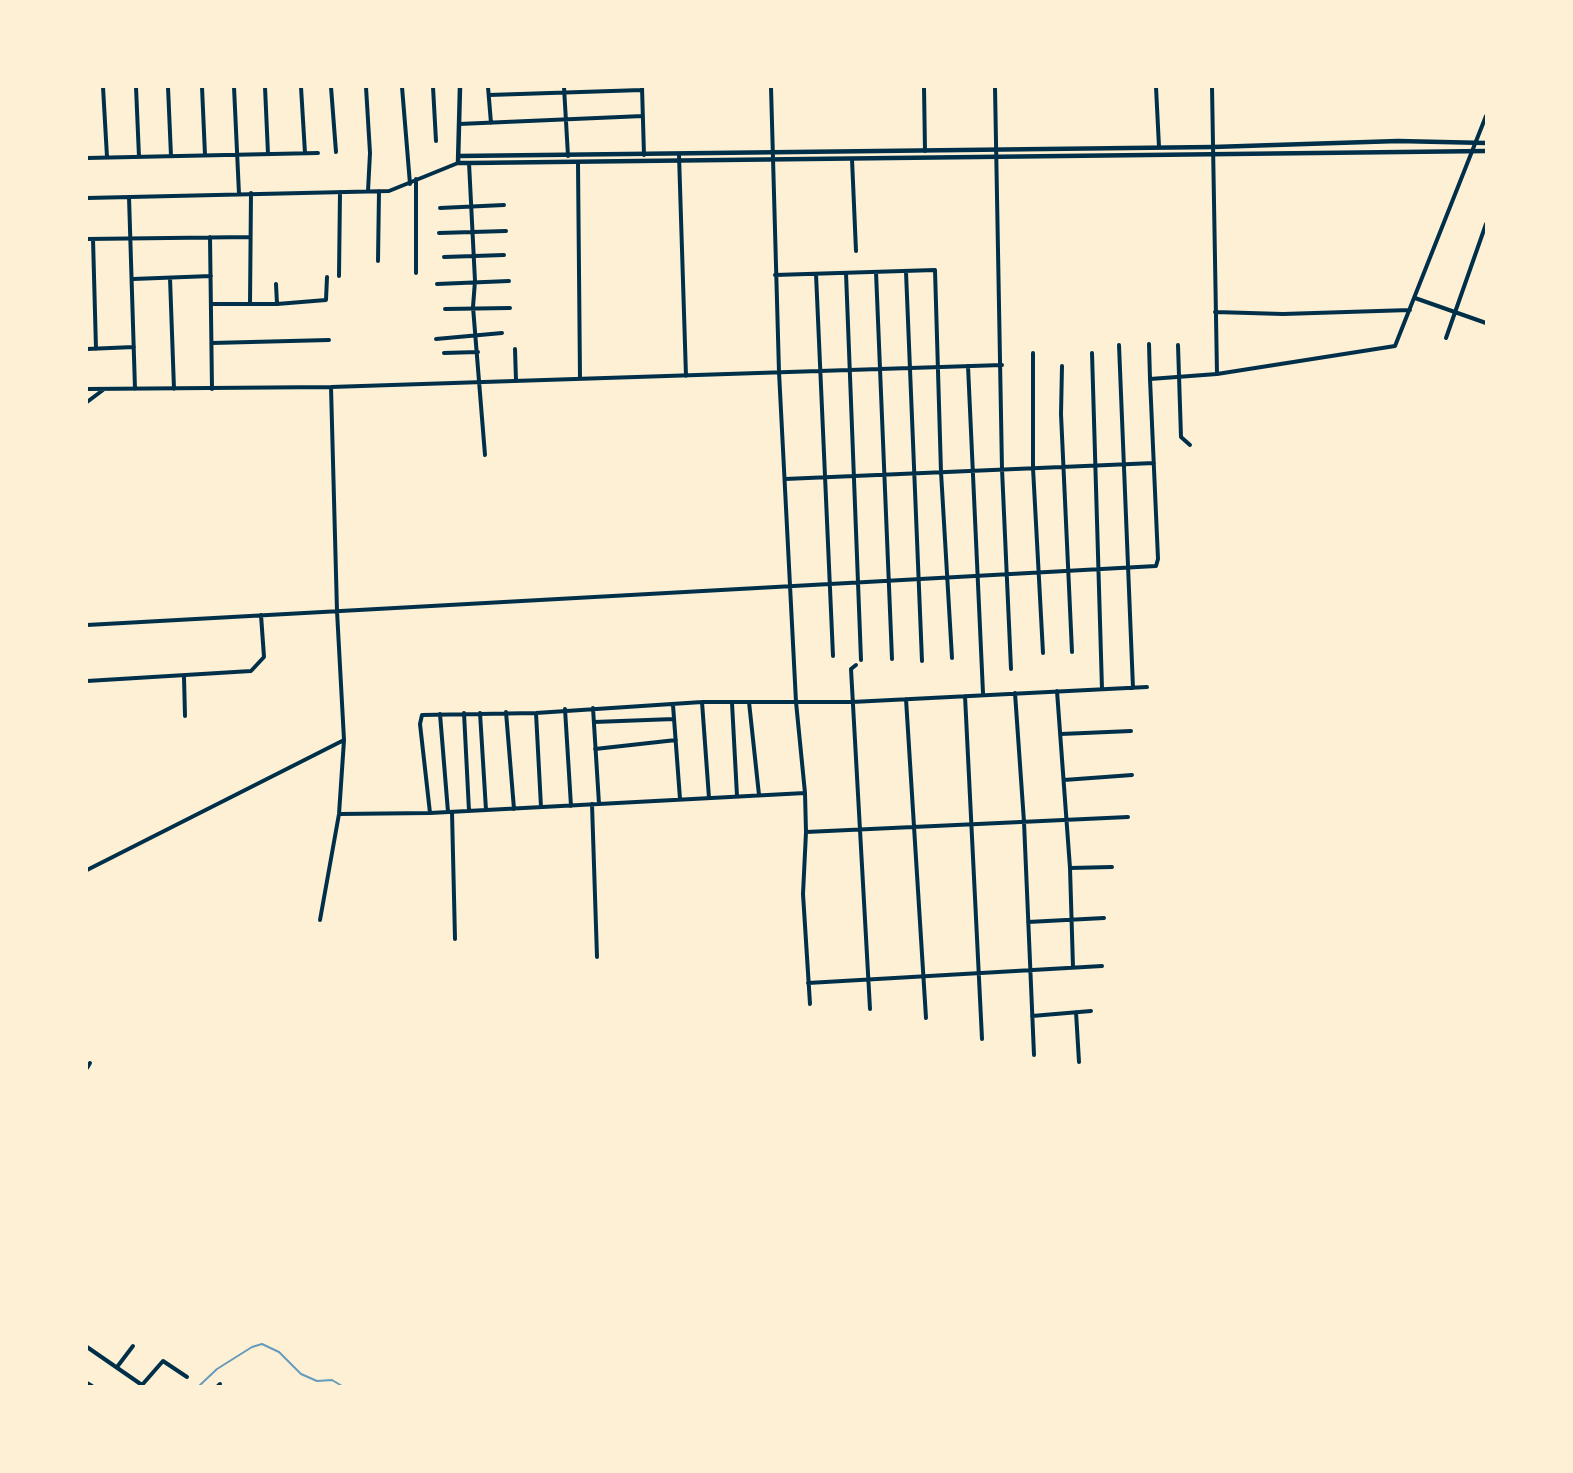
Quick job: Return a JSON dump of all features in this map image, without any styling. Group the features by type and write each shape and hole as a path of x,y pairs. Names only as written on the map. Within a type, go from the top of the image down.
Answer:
{"street":[{"path":"103,87 107,157"},
{"path":"136,87 139,157"},
{"path":"168,87 171,156"},
{"path":"201,87 205,155"},
{"path":"234,87 239,194"},
{"path":"265,87 268,154"},
{"path":"301,87 305,153"},
{"path":"331,87 336,152"},
{"path":"366,87 370,153 368,191"},
{"path":"402,87 410,184"},
{"path":"433,87 436,141"},
{"path":"458,163 460,87"},
{"path":"488,87 491,123"},
{"path":"771,87 779,372 796,702 805,793 803,894 810,1004"},
{"path":"924,87 925,151"},
{"path":"995,87 1002,365 1002,469 1009,573 1011,669"},
{"path":"1156,87 1159,147"},
{"path":"1212,87 1217,374"},
{"path":"489,95 642,88 644,155"},
{"path":"564,90 568,157"},
{"path":"459,124 643,116"},
{"path":"1150,379 1217,374 1395,346 1486,116"},
{"path":"459,156 568,157 1213,147 1407,141 1486,143"},
{"path":"1407,141 1407,152"},
{"path":"1264,153 1265,145"},
{"path":"87,198 379,191 410,184 458,163 1486,151"},
{"path":"87,158 318,153"},
{"path":"679,155 686,376"},
{"path":"852,159 856,251"},
{"path":"469,163 475,281 473,307 481,382 485,455"},
{"path":"578,163 580,379"},
{"path":"416,180 416,273"},
{"path":"378,261 379,191"},
{"path":"339,276 340,192"},
{"path":"250,194 250,304"},
{"path":"129,197 135,389"},
{"path":"440,208 504,205"},
{"path":"1446,338 1486,225"},
{"path":"439,233 506,231"},
{"path":"210,237 212,389"},
{"path":"87,239 250,237"},
{"path":"93,238 96,349"},
{"path":"444,257 504,255"},
{"path":"776,275 935,270 941,472 952,658"},
{"path":"876,272 892,659"},
{"path":"906,272 922,661"},
{"path":"846,273 861,660"},
{"path":"816,274 833,656"},
{"path":"133,279 211,276"},
{"path":"211,304 277,304 326,300 327,277"},
{"path":"170,278 174,389"},
{"path":"437,284 508,280"},
{"path":"276,284 277,304"},
{"path":"1415,298 1485,323 1486,317"},
{"path":"445,309 510,308"},
{"path":"87,310 95,310"},
{"path":"1215,312 1283,314 1410,310"},
{"path":"436,339 502,333"},
{"path":"212,343 329,340"},
{"path":"87,625 828,584 858,580 1154,566 1158,563 1149,344"},
{"path":"1119,345 1133,688"},
{"path":"1178,345 1181,437 1191,445"},
{"path":"87,350 134,347"},
{"path":"515,349 516,381"},
{"path":"444,353 478,352"},
{"path":"1033,353 1033,468 1043,653"},
{"path":"1092,353 1102,689"},
{"path":"87,389 331,387 1002,365"},
{"path":"968,366 971,471 983,693"},
{"path":"1062,366 1061,414 1072,652"},
{"path":"320,920 339,814 344,740 337,611 331,387"},
{"path":"87,402 104,389"},
{"path":"785,479 1154,463"},
{"path":"87,681 251,671 264,657 261,615"},
{"path":"856,665 851,669 852,702 870,1009"},
{"path":"184,676 185,717"},
{"path":"430,813 420,724 422,715 536,713 565,709 702,702 852,702 983,693 1147,687"},
{"path":"1057,691 1071,868 1073,967"},
{"path":"1016,693 1034,1055"},
{"path":"965,696 982,1039"},
{"path":"906,699 926,1018"},
{"path":"702,702 709,798"},
{"path":"749,702 759,795"},
{"path":"732,703 737,796"},
{"path":"673,705 680,800"},
{"path":"593,708 599,804"},
{"path":"565,709 571,806"},
{"path":"506,712 513,809"},
{"path":"464,713 469,811"},
{"path":"480,713 486,810"},
{"path":"536,713 541,807"},
{"path":"440,714 450,812 454,939"},
{"path":"594,722 674,719"},
{"path":"1061,734 1131,731"},
{"path":"87,870 344,740"},
{"path":"594,749 676,740"},
{"path":"1064,780 1132,775"},
{"path":"339,814 430,813 805,793"},
{"path":"592,804 597,957"},
{"path":"806,832 1128,817"},
{"path":"1071,868 1112,867"},
{"path":"1028,922 1104,918"},
{"path":"808,983 1102,966"},
{"path":"1032,1016 1091,1011"},
{"path":"1076,1012 1079,1062"},
{"path":"87,1068 90,1063"},
{"path":"117,1367 133,1346"},
{"path":"88,1350 143,1385 163,1360 187,1377"},
{"path":"87,1383 92,1386"}],"waterway":[{"path":"199,1386 217,1369 252,1347 262,1344 279,1352 301,1374 317,1381 332,1380 342,1386"}]}
